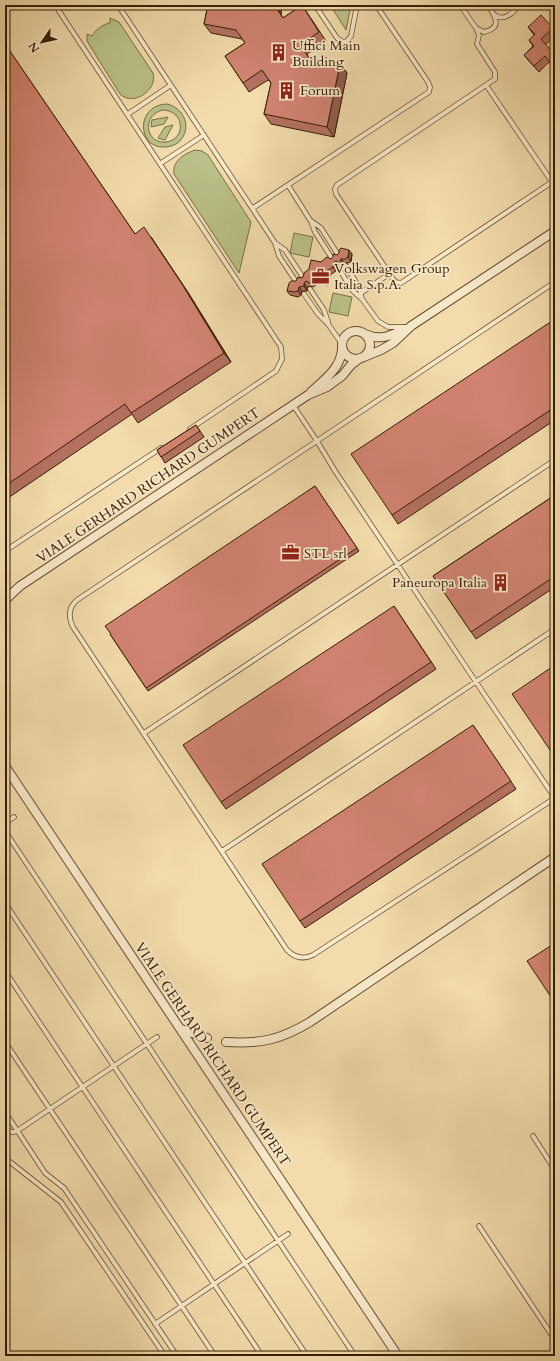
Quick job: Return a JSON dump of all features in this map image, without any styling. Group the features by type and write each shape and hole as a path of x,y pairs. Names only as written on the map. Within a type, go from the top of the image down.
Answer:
{"street":[{"name":"VIALE GERHARD RICHARD GUMPERT","path":"363,333 373,338 378,338 389,336 411,326 555,231"},
{"name":"VIALE GERHARD RICHARD GUMPERT","path":"308,395 327,387 342,376 351,365 362,358 393,343 411,326"},
{"path":"354,331 363,333 367,336 370,345 367,353 362,358 356,359 347,356 342,346 343,339 350,332 354,331"},
{"name":"VIALE GERHARD RICHARD GUMPERT","path":"5,600 11,593 26,582 308,395 336,368 340,360 342,346"},
{"name":"VIALE GERHARD RICHARD GUMPERT","path":"5,766 398,1356"},
{"path":"226,1042 254,1043 267,1041 295,1031 555,857"},
{"path":"181,1029 208,1038"}],"lane":[{"path":"55,5 161,163 278,342 282,351 281,364 272,375 186,432"},
{"path":"118,5 253,208 275,243 279,256 297,283"},
{"path":"315,5 337,38 343,42 347,41 350,36 357,5"},
{"path":"253,208 430,90 428,82 376,5"},
{"path":"460,5 476,28 479,35 476,44 495,74 494,79 335,186 336,194 395,282 401,283 553,181 486,85"},
{"path":"488,5 495,15 500,18 504,18 518,5"},
{"path":"476,28 484,32 489,30 495,25 495,15"},
{"path":"128,114 171,85"},
{"path":"161,163 204,135"},
{"path":"288,185 310,220 314,232 333,260"},
{"path":"310,220 321,228 339,256"},
{"path":"275,243 285,250 304,279"},
{"path":"346,266 359,287 362,299"},
{"path":"339,269 353,291 362,299 375,318 384,326 393,328 411,326"},
{"path":"361,293 389,274"},
{"path":"293,405 317,440 335,471 555,798 313,955 304,958 295,956 287,950 73,627 69,616 71,607 77,600 317,440 555,282"},
{"path":"310,289 324,310 328,324"},
{"path":"304,294 318,314 328,324 342,346"},
{"path":"5,551 166,444"},
{"path":"144,733 555,460"},
{"path":"222,851 555,629"},
{"path":"5,823 14,816"},
{"path":"5,831 355,1356"},
{"path":"5,903 307,1356"},
{"path":"5,971 262,1356"},
{"path":"5,1130 13,1132 17,1131 157,1037"},
{"path":"5,1042 215,1356"},
{"path":"5,1112 45,1173 64,1188 177,1356"},
{"path":"533,1136 555,1170"},
{"path":"5,1158 61,1202 166,1356"},
{"path":"479,1226 555,1340"},
{"path":"155,1324 288,1234"}],"green space":[{"path":"330,5 351,5 346,30"},
{"path":"110,18 119,22 153,73 154,79 152,85 148,91 137,98 125,98 120,94 87,41 87,34 92,36 100,28 110,23"},
{"path":"167,104 173,106 185,119 186,125 183,137 179,142 169,147 156,146 149,141 145,135 145,119 149,111 157,106","holes":["163,110 176,115 179,121 179,132 171,141 157,141 150,133 148,128 149,122 156,113"]},
{"path":"168,117 164,124 151,127 152,120"},
{"path":"173,125 165,140 158,138 165,127"},
{"path":"195,150 202,151 208,155 251,222 239,273 174,174 175,165 177,162 183,156"},
{"path":"294,233 313,237 309,257 290,253"},
{"path":"333,293 352,297 348,316 329,312"}],"building":[{"path":"208,5 274,5 283,18 302,5 319,32 300,45 309,58 340,64 327,127 264,114 271,83 262,70 243,83 225,56 245,43 236,30 204,24"},
{"path":"541,15 553,28 541,39 555,55 555,58 550,62 545,56 534,66 524,55 534,46 529,40 535,34 528,27"},
{"path":"5,44 135,234 144,227 182,284 224,353 131,413 125,404 5,486"},
{"path":"341,248 349,250 348,257 341,259 339,263 336,261 333,263 333,267 327,271 325,281 316,279 310,283 306,281 304,286 299,287 298,291 287,291 291,281 296,281 298,277 303,277 304,273 309,269 311,260 321,262 327,257 331,259 333,254 337,255 339,253"},
{"path":"555,319 555,407 392,515 351,454"},
{"path":"196,425 200,431 161,457 157,450"},
{"path":"315,486 357,548 146,688 105,626"},
{"name":"Paneuropa Italia","path":"555,495 555,576 471,632 433,576"},
{"path":"394,606 431,662 221,802 183,745"},
{"path":"555,665 555,747 550,750 512,694"},
{"path":"473,725 511,781 300,921 262,864"},
{"path":"555,943 555,1003 527,961"}],"place":[{"name":"Uffici Main Building","path":"279,53"},
{"name":"Forum","path":"287,90"},
{"name":"Volkswagen Group Italia S.p.A.","path":"321,276"},
{"name":"STL srl","path":"291,553"},
{"name":"Paneuropa Italia","path":"500,582"}]}
